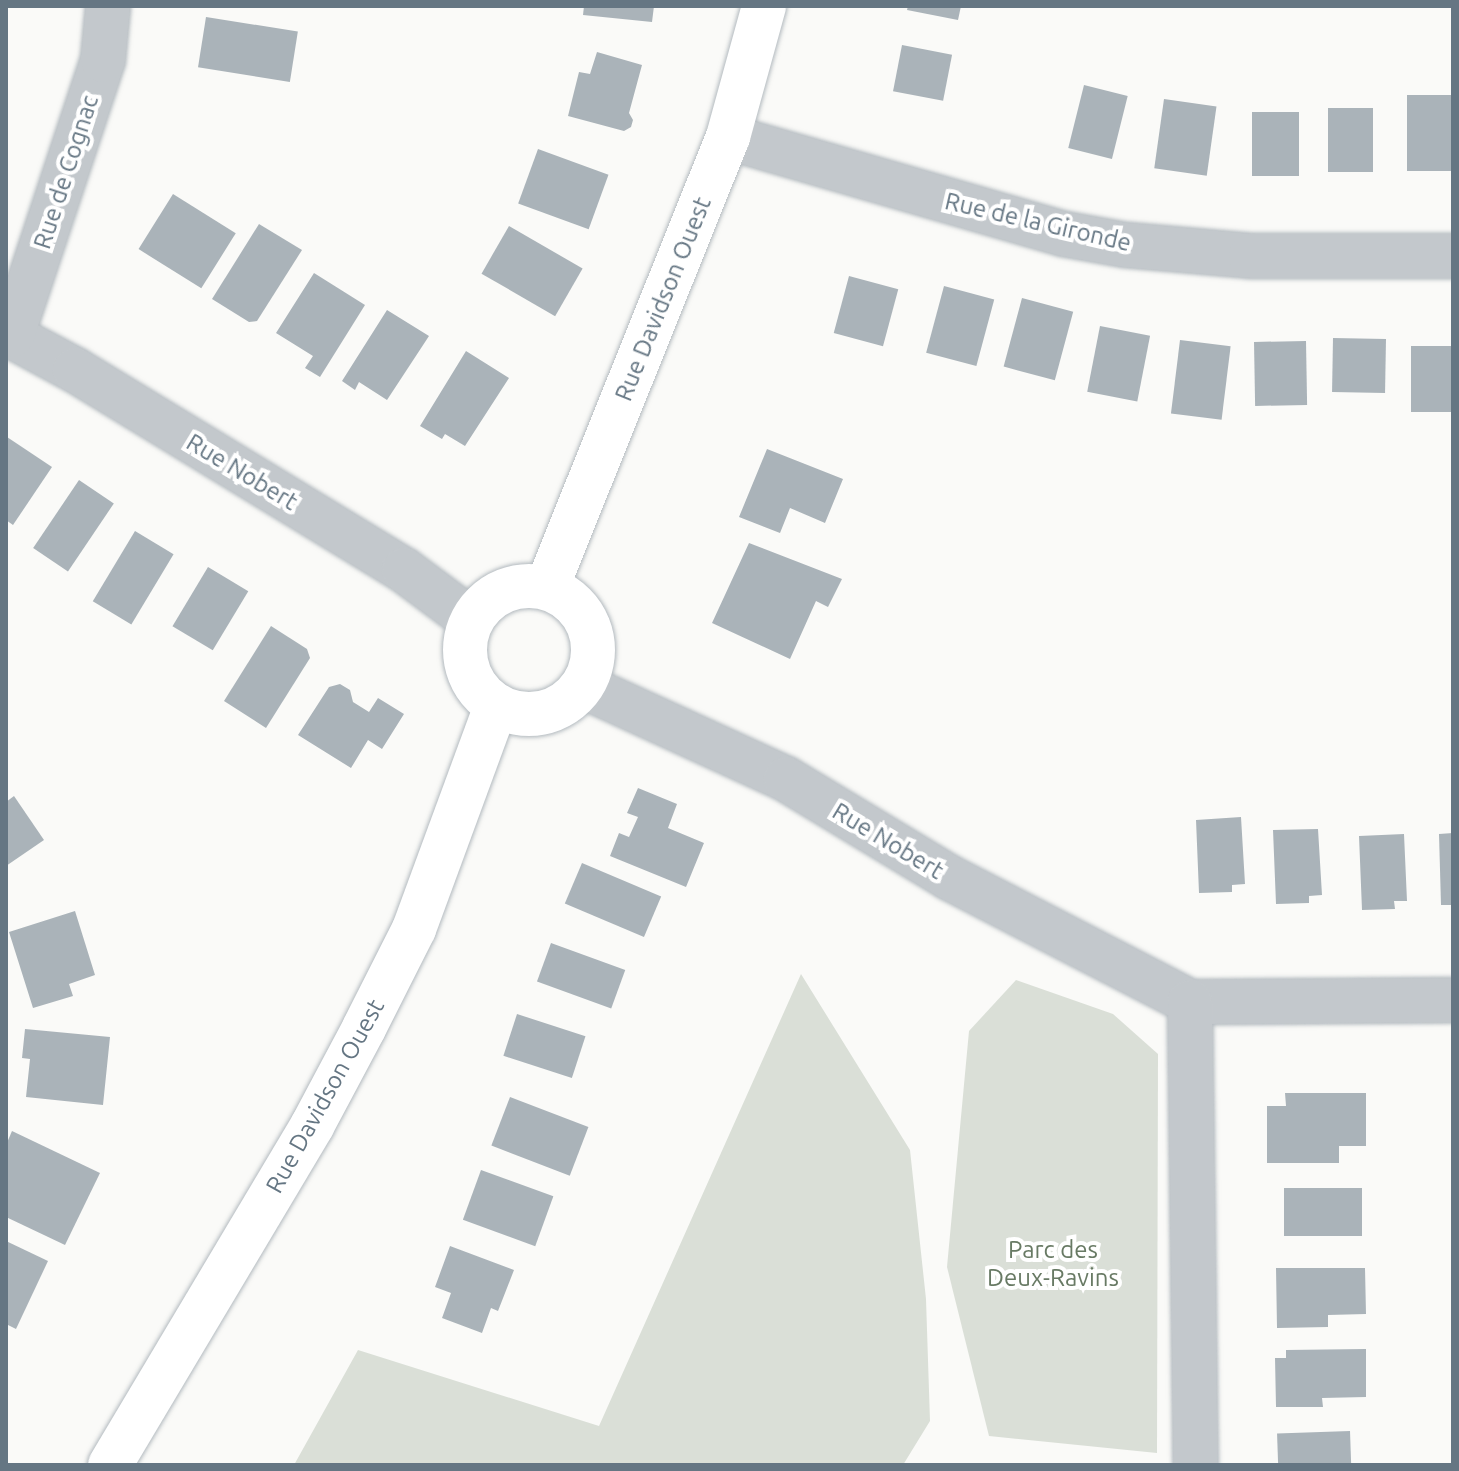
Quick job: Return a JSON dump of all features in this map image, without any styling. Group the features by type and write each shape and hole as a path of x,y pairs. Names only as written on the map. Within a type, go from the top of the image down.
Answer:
{"street":[{"name":"Rue de Cognac","path":"9,334 103,60 108,6"},
{"name":"Rue Davidson Ouest","path":"547,587 728,137 764,6"},
{"name":"Rue de la Gironde","path":"728,137 1064,234 1126,245 1251,256 1453,256"},
{"name":"Rue Nobert","path":"9,334 404,570 471,620"},
{"path":"515,586 547,587 574,602 590,629 593,660 583,686 556,708 525,715 496,706 474,684 464,655 471,620 488,599 515,586"},
{"name":"Rue Nobert","path":"583,686 786,779 950,878 1190,1002 1453,1000"},
{"name":"Rue Davidson Ouest","path":"110,1465 312,1126 364,1028 414,929 496,706"},
{"path":"1190,1002 1196,1465"}],"green space":[{"path":"801,974 910,1150 926,1299 930,1421 903,1465 294,1465 358,1350 599,1426"},
{"name":"Parc des Deux-Ravins","path":"1016,980 1113,1014 1158,1054 1157,1453 989,1436 947,1267 969,1031"}],"building":[{"path":"584,6 654,6 652,22 583,15"},
{"path":"908,6 961,6 958,20 907,10"},
{"path":"206,17 298,32 290,82 198,67"},
{"path":"902,45 952,55 943,101 893,91"},
{"path":"597,52 642,65 629,113 633,120 631,127 624,131 568,116 579,72 590,74"},
{"path":"1084,85 1128,96 1112,159 1068,148"},
{"path":"1407,95 1453,95 1453,171 1407,171"},
{"path":"1164,99 1216,106 1207,176 1154,168"},
{"path":"1328,108 1373,108 1373,172 1328,172"},
{"path":"1252,112 1299,112 1299,176 1252,176"},
{"path":"538,149 608,175 589,229 518,204"},
{"path":"173,194 236,233 201,288 139,249"},
{"path":"259,224 302,250 257,321 249,322 212,299"},
{"path":"509,226 583,268 555,316 482,274"},
{"path":"314,273 365,305 320,377 305,368 313,356 276,333"},
{"path":"849,276 898,289 883,346 834,333"},
{"path":"944,286 994,299 976,366 926,353"},
{"path":"1022,298 1073,312 1055,380 1004,367"},
{"path":"387,310 429,336 387,400 359,382 355,390 342,381"},
{"path":"1100,326 1150,336 1137,402 1087,392"},
{"path":"1333,338 1386,339 1385,393 1332,392"},
{"path":"1180,340 1231,346 1222,420 1171,413"},
{"path":"1306,341 1307,405 1255,406 1254,342"},
{"path":"1411,346 1453,346 1453,412 1411,412"},
{"path":"466,351 509,378 465,446 445,434 442,439 420,426"},
{"path":"7,437 52,467 13,525 6,520"},
{"path":"767,449 843,479 825,523 790,508 780,533 739,517"},
{"path":"79,480 114,503 68,571 33,548"},
{"path":"135,531 174,554 131,624 93,601"},
{"path":"749,543 842,579 828,607 816,601 790,659 712,623"},
{"path":"208,567 248,591 213,650 172,626"},
{"path":"271,626 307,649 310,658 266,728 224,701"},
{"path":"340,684 350,690 353,702 369,712 378,698 404,714 382,749 368,740 351,768 298,735 329,687"},
{"path":"638,788 677,804 668,828 704,843 686,887 610,856 619,833 629,837 638,817 627,813"},
{"path":"14,796 44,840 6,866 6,802"},
{"path":"1241,817 1245,884 1232,885 1232,892 1199,893 1196,820"},
{"path":"1318,829 1322,895 1309,896 1309,903 1276,904 1273,830"},
{"path":"1453,833 1453,905 1441,905 1439,834"},
{"path":"1404,834 1407,901 1394,901 1395,909 1362,910 1359,836"},
{"path":"582,863 661,897 644,937 565,904"},
{"path":"75,911 95,975 69,984 73,996 33,1008 9,932"},
{"path":"551,943 625,970 611,1009 537,982"},
{"path":"517,1014 585,1036 572,1078 503,1056"},
{"path":"25,1029 110,1037 103,1105 26,1097 30,1059 22,1058"},
{"path":"1285,1093 1366,1093 1366,1146 1339,1146 1339,1163 1267,1163 1267,1106 1286,1106"},
{"path":"510,1097 588,1127 570,1176 491,1146"},
{"path":"12,1131 100,1173 65,1245 6,1217 6,1145"},
{"path":"481,1170 553,1196 535,1246 463,1220"},
{"path":"1284,1188 1362,1188 1362,1236 1284,1236"},
{"path":"6,1241 48,1261 16,1329 6,1324"},
{"path":"450,1246 514,1270 498,1311 491,1308 482,1333 442,1318 451,1293 435,1287"},
{"path":"1276,1268 1365,1268 1366,1314 1328,1315 1328,1327 1277,1328"},
{"path":"1366,1349 1366,1397 1322,1398 1323,1407 1276,1407 1275,1358 1286,1358 1286,1350"},
{"path":"1350,1431 1351,1465 1278,1465 1277,1434"}]}
